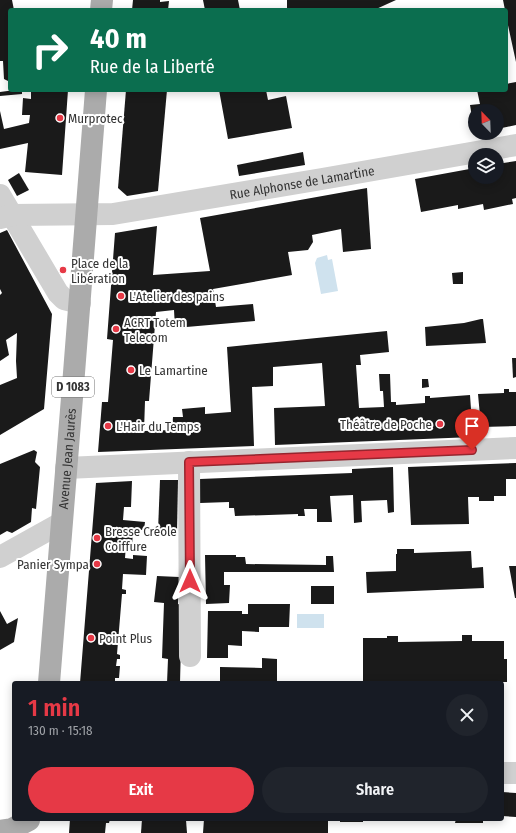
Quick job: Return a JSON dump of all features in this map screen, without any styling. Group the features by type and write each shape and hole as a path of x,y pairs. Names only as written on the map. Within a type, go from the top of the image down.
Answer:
{"main road":[{"name":"Avenue Jean Jaurès","path":"49,681 96,92"},
{"path":"0,831 32,825"}],"street":[{"name":"Rue Alphonse de Lamartine","path":"6,216 113,214 516,145"},
{"path":"0,195 6,216 58,293 64,299 80,303"},
{"path":"66,468 516,448"},
{"path":"189,462 190,656"},
{"path":"0,558 61,523"},
{"path":"504,772 516,774"}],"water":[{"path":"327,255 328,260 332,259 338,291 321,294 315,263 317,258"},
{"path":"297,614 324,614 324,628 297,628"}],"building":[{"path":"0,0 12,0 14,8 8,8 8,81 4,79 3,61 0,61"},
{"path":"133,0 160,0 160,2 169,1 168,8 132,8"},
{"path":"203,0 238,0 240,8 205,8"},
{"path":"287,0 396,0 378,8 287,8"},
{"path":"503,0 516,0 516,62 508,25 508,8 505,8"},
{"path":"516,82 516,125 504,128 504,104 480,104 477,92 508,92 508,84"},
{"path":"0,92 22,92 22,94 0,96"},
{"path":"31,92 68,92 62,175 25,172 28,143 0,149 0,111 4,129 29,123 30,115 22,115 23,98 31,99"},
{"path":"126,92 167,92 158,191 127,196 118,188"},
{"path":"219,92 266,92 268,100 286,96 292,128 228,139"},
{"path":"303,152 305,165 239,176 237,165"},
{"path":"516,161 516,198 512,199 513,204 484,210 483,204 458,209 458,205 421,212 415,179 468,169 468,184 504,184 504,163"},
{"path":"19,173 29,190 17,196 8,180"},
{"path":"367,188 371,249 343,252 341,229 312,235 313,242 308,250 288,252 292,275 213,289 216,307 253,304 255,321 175,328 174,310 156,312 149,401 145,401 144,431 172,430 173,417 183,417 182,409 205,407 205,414 231,412 227,347 387,331 389,352 360,355 361,365 356,365 359,408 384,407 383,391 380,391 379,374 390,374 391,402 396,402 396,405 425,403 425,396 430,396 430,398 470,395 473,437 275,445 274,408 325,406 322,363 273,367 273,386 252,387 254,446 98,452 102,402 108,402 113,340 107,339 115,233 157,226 153,275 210,271 200,218"},
{"path":"7,230 52,314 44,409 0,435 0,385 17,378 17,333 6,340 9,355 0,361 0,295 2,293 0,289 0,233"},
{"path":"463,272 463,284 453,284 452,273"},
{"path":"483,319 486,343 426,346 425,327 464,323"},
{"path":"512,358 516,358 516,377 513,378"},
{"path":"422,379 428,379 429,387 422,388"},
{"path":"504,389 509,389 509,392 516,392 516,426 481,427 478,394 504,393"},
{"path":"34,450 37,452 35,462 40,467 36,509 32,508 31,522 12,533 7,531 0,535 0,464"},
{"path":"516,463 516,479 506,479 506,496 494,496 494,501 479,501 479,497 468,497 469,524 411,525 408,467"},
{"path":"393,467 394,512 388,513 387,500 361,501 362,522 354,523 353,495 330,496 332,522 317,522 317,509 304,509 305,516 298,516 298,514 235,516 234,508 229,508 229,502 200,503 200,479 352,473 352,469"},
{"path":"160,480 178,480 177,533 158,531"},
{"path":"132,481 131,507 124,507 123,520 145,522 144,530 127,529 126,533 133,533 132,545 126,545 125,558 133,559 133,555 147,556 146,575 123,574 122,589 126,590 126,594 122,594 117,654 120,655 120,659 117,659 116,666 120,666 119,678 115,678 115,681 80,681 96,483"},
{"path":"397,549 414,549 414,553 471,551 472,568 483,567 484,588 367,593 366,572 396,571"},
{"path":"205,555 236,555 236,557 245,557 246,564 326,565 326,556 333,556 334,572 224,572 224,585 230,585 229,603 206,604"},
{"path":"509,566 516,566 516,598 515,598"},
{"path":"157,576 179,577 178,604 182,605 180,681 167,681 168,659 162,658 164,603 154,602"},
{"path":"311,586 334,586 334,604 311,604"},
{"path":"248,604 290,604 289,627 259,627 259,632 242,631 242,646 228,645 228,658 207,658 208,611 242,611 242,614 248,614"},
{"path":"0,611 7,624 18,618 14,642 0,650"},
{"path":"462,635 472,635 472,641 504,641 504,659 507,659 507,682 363,681 363,638 387,638 387,636 398,636 398,642 462,641"},
{"path":"262,658 277,659 277,681 220,681 220,667 262,668"},
{"path":"504,792 516,793 516,817 504,816"},
{"path":"70,821 110,821 109,823 106,823 105,833 69,833"},
{"path":"142,821 186,821 187,833 141,833"},
{"path":"204,821 328,821 328,833 203,833"},
{"path":"340,821 363,821 363,822"},
{"path":"456,821 483,821 483,823 455,823"}],"place":[{"name":"Murprotec","path":"60,118"},
{"name":"Place de la Libération","path":"63,270"},
{"name":"L'Atelier des pains","path":"121,296"},
{"name":"ACRT Totem Telecom","path":"116,329"},
{"name":"Le Lamartine","path":"131,370"},
{"name":"Théâtre de Poche","path":"440,424"},
{"name":"L'Hair du Temps","path":"108,426"},
{"name":"Bresse Créole Coiffure","path":"97,538"},
{"name":"Panier Sympa","path":"97,564"},
{"name":"Point Plus","path":"91,638"}],"route":[{"path":"190,581 189,462 472,450"}]}
